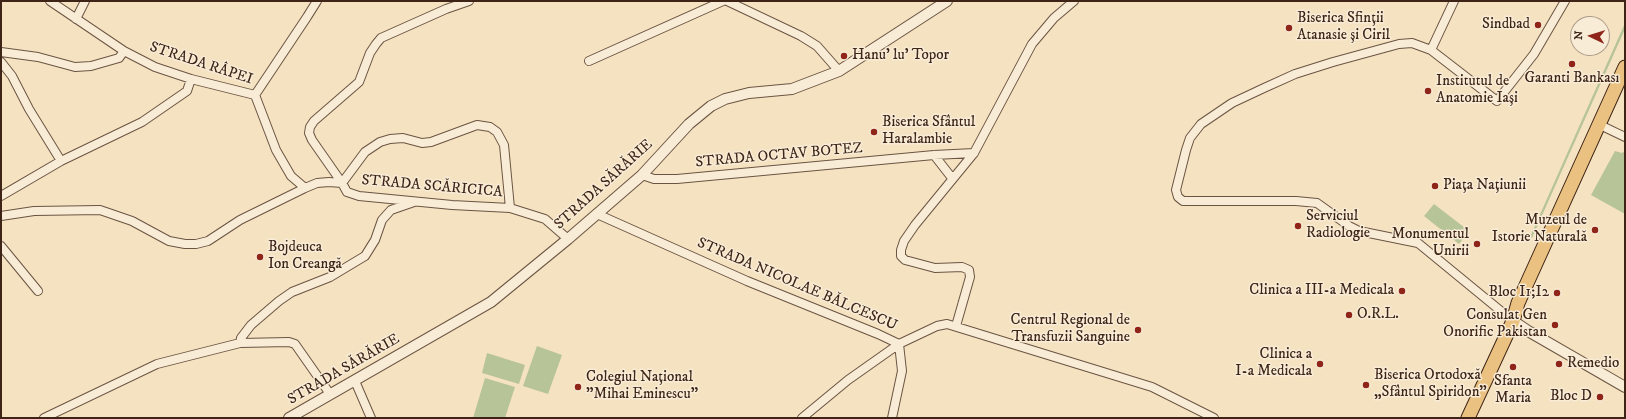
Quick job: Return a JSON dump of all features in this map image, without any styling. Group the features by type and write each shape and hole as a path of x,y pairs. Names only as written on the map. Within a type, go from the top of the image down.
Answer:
{"main road":[{"path":"1468,418 1513,321 1518,303 1625,67"}],"street":[{"name":"STRADA RÂPEI","path":"50,1 124,51 155,67 192,79 255,95 276,150 292,176 305,188"},
{"path":"76,19 85,1"},
{"path":"255,95 317,1"},
{"path":"469,1 439,12 382,38 370,53 359,82 314,121 310,127 310,133 312,140 342,183 365,152 380,142 390,139 403,138 422,144 471,127 490,127 497,132 504,145 510,208"},
{"path":"589,61 723,1"},
{"path":"727,1 801,36 817,46 839,70"},
{"name":"STRADA SĂRĂRIE","path":"290,418 491,302 568,239 642,175 689,124 711,106 725,99 749,93 792,89 839,70 947,1"},
{"path":"956,326 970,277 968,270 962,267 935,268 905,260 901,256 900,250 904,241 915,225 974,153 1032,44 1054,18 1074,1"},
{"path":"1430,50 1454,1"},
{"path":"1565,1 1534,54 1497,101 1430,50 1412,43 1399,44 1295,74 1232,103 1201,124 1190,138 1176,190 1178,197 1183,201 1296,201 1317,203 1349,226 1359,231 1418,243 1528,332 1625,387"},
{"path":"1,52 38,57 75,67 92,66 119,58 124,51"},
{"path":"1,62 12,76 29,108 61,161"},
{"path":"1,196 61,161 142,122 187,91 192,79"},
{"path":"1600,125 1625,137"},
{"name":"STRADA OCTAV BOTEZ","path":"642,175 654,179 677,179 934,155 974,153"},
{"path":"934,155 952,178"},
{"name":"STRADA SCĂRICICA","path":"1,216 34,211 100,210 132,221 169,241 185,244 196,244 208,241 240,220 305,188 317,183 329,182 342,183 347,192 359,196 452,205 510,208 545,219 568,239"},
{"path":"240,343 241,338 251,325 283,298 292,292 330,277 364,256 375,240 382,220 391,210 417,201"},
{"name":"STRADA NICOLAE BĂLCESCU","path":"596,214 747,281 899,344 937,326 947,324 956,326 1152,387 1214,418"},
{"path":"1,246 38,291"},
{"path":"44,418 157,364 240,343 289,342 295,344 330,394"},
{"path":"802,418 848,380 899,344 902,371 892,418"},
{"path":"355,381 371,418"}],"green space":[{"path":"1625,23 1625,29 1532,238 1530,237"},
{"path":"1615,151 1622,153 1625,151 1625,214 1591,195"},
{"path":"1434,204 1469,231 1459,244 1424,216"},
{"path":"537,346 562,355 548,394 523,386"},
{"path":"487,353 525,365 519,384 482,373"},
{"path":"485,378 515,387 505,418 473,418"}],"place":[{"name":"Sindbad","path":"1538,25"},
{"name":"Biserica Sfinții Atanasie și Ciril","path":"1289,28"},
{"name":"Hanu' lu' Topor","path":"844,56"},
{"name":"Garanti Bankası","path":"1572,64"},
{"name":"Institutul de Anatomie Iași","path":"1428,91"},
{"name":"Biserica Sfântul Haralambie","path":"874,132"},
{"name":"Piața Națiunii","path":"1435,186"},
{"name":"Serviciul Radiologie","path":"1298,226"},
{"name":"Muzeul de Istorie Naturală","path":"1595,230"},
{"name":"Monumentul Unirii","path":"1477,244"},
{"name":"Bojdeuca Ion Creangă","path":"260,257"},
{"name":"Clinica a III-a Medicala","path":"1402,291"},
{"name":"Bloc I1;I2","path":"1557,293"},
{"name":"O.R.L.","path":"1349,315"},
{"name":"Consulat Gen Onorific Pakistan","path":"1555,325"},
{"name":"Centrul Regional de Transfuzii Sanguine","path":"1138,330"},
{"name":"Clinica a I-a Medicala","path":"1320,364"},
{"name":"Remedio","path":"1559,364"},
{"name":"Sfanta Maria","path":"1513,367"},
{"name":"Biserica Ortodoxă „Sfântul Spiridon”","path":"1366,385"},
{"name":"Colegiul Național \"Mihai Eminescu\"","path":"578,387"},
{"name":"Bloc D","path":"1600,397"}]}
